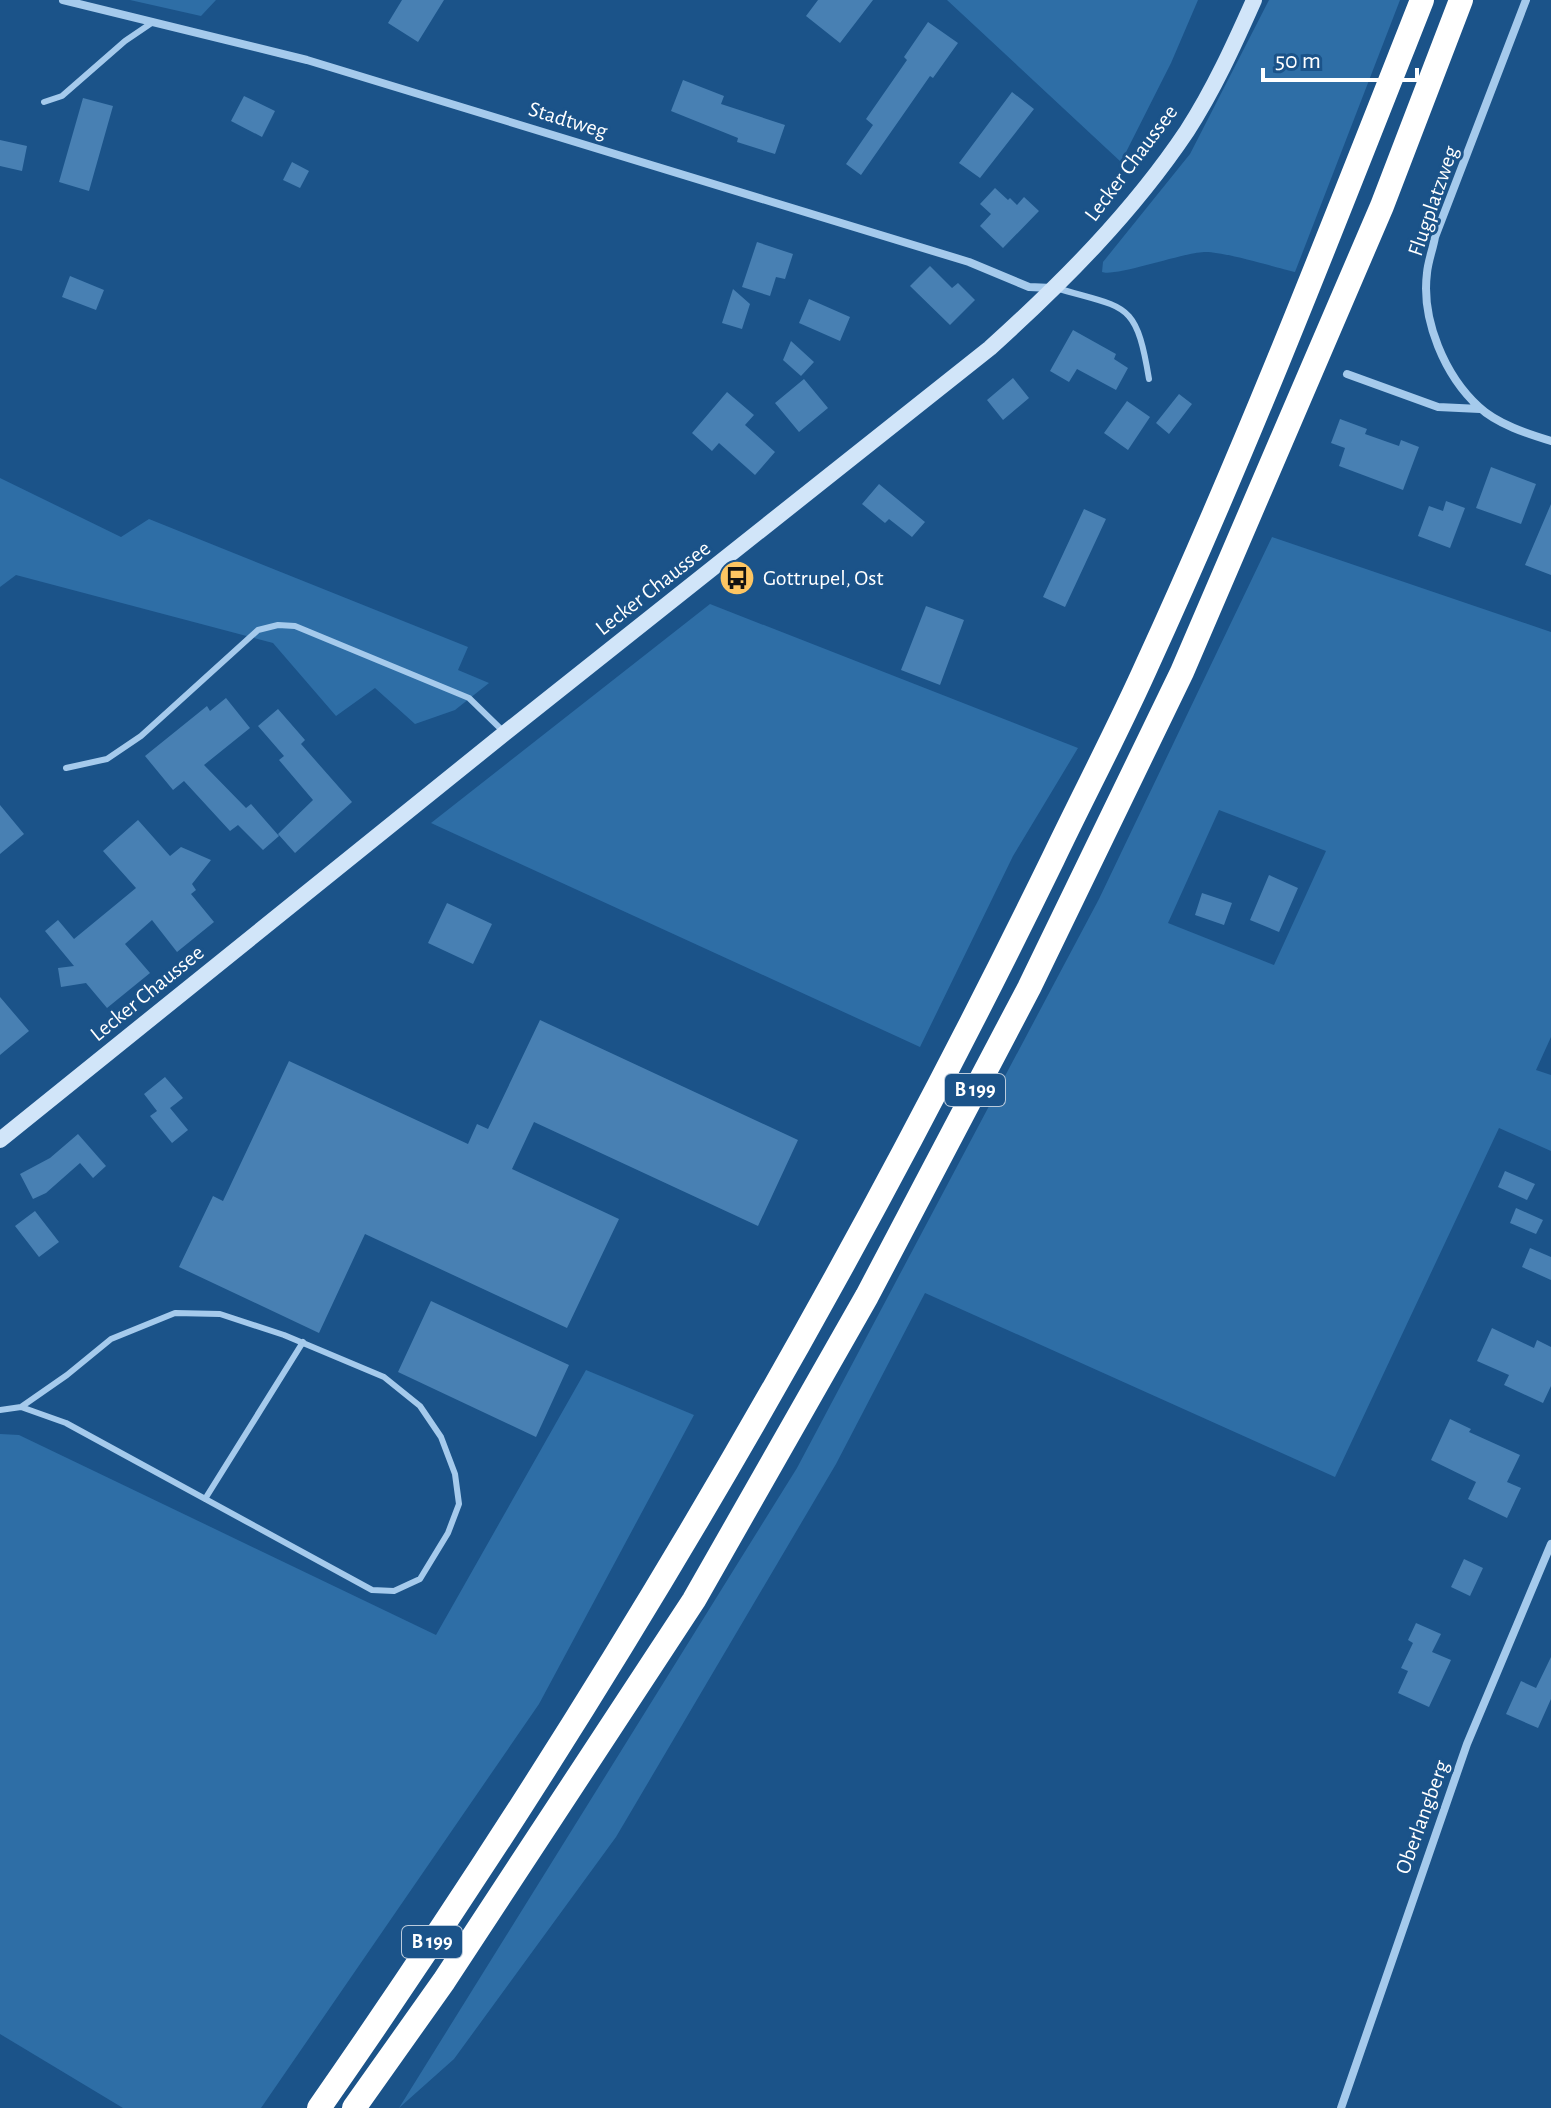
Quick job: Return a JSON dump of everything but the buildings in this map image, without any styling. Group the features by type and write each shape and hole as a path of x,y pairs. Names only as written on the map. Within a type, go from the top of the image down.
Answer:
{"highway":[{"name":"B 199","path":"319,2108 543,1774 662,1581 837,1279 975,1017 1154,651 1291,329 1422,0"},
{"name":"B 199","path":"354,2108 444,1981 694,1600 867,1296 1000,1044 1182,672 1382,206 1461,0"}],"street":[{"name":"Stadtweg","path":"63,0 322,64 969,262 1029,287 1056,288"},
{"name":"Lecker Chaussee","path":"0,1140 990,348 1056,288 1150,182 1187,129 1225,64 1254,0"},
{"name":"Flugplatzweg","path":"1526,0 1435,237 1426,274 1428,306 1438,347 1455,379 1480,409 1506,424 1551,441"},
{"name":"Flugplatzweg","path":"1347,374 1438,407 1480,409"},
{"name":"Oberlangberg","path":"1341,2108 1467,1744 1551,1544"}],"lane":[{"path":"44,102 62,96 125,41 153,22"},
{"path":"1056,288 1121,308 1132,317 1142,337 1149,379"},
{"path":"66,768 107,759 141,736 258,630 278,625 295,626 469,698 505,733"},
{"path":"0,1410 21,1407 111,1339 175,1313 220,1314 303,1342 384,1377 420,1406 434,1427 455,1474 459,1504 441,1545 420,1579 394,1591 372,1590 66,1423 21,1407"},
{"path":"205,1499 303,1342"}],"shaded area":[{"path":"130,0 216,0 201,16"},
{"path":"947,0 1198,0 1171,63 1121,162"},
{"path":"1269,0 1400,0 1295,272 1204,252 1120,271 1102,272 1103,262 1190,154"},
{"path":"0,478 121,537 149,519 468,647 458,670 489,683 455,710 415,724 375,688 336,716 273,643 16,575 0,587"},
{"path":"1272,537 1551,632 1551,1037 1536,1070 1551,1075 1551,1151 1499,1128 1335,1477 925,1293 836,1464 616,1837 454,2059 399,2108 797,1468 1099,899","holes":["1219,810 1326,851 1274,965 1168,923"]},
{"path":"710,604 1078,748 1013,856 920,1047 431,823"},
{"path":"586,1370 694,1415 539,1704 261,2108 123,2108 0,2034 0,1434 19,1435 436,1635"}],"place":[{"name":"Gottrupel, Ost","path":"737,578"}]}
